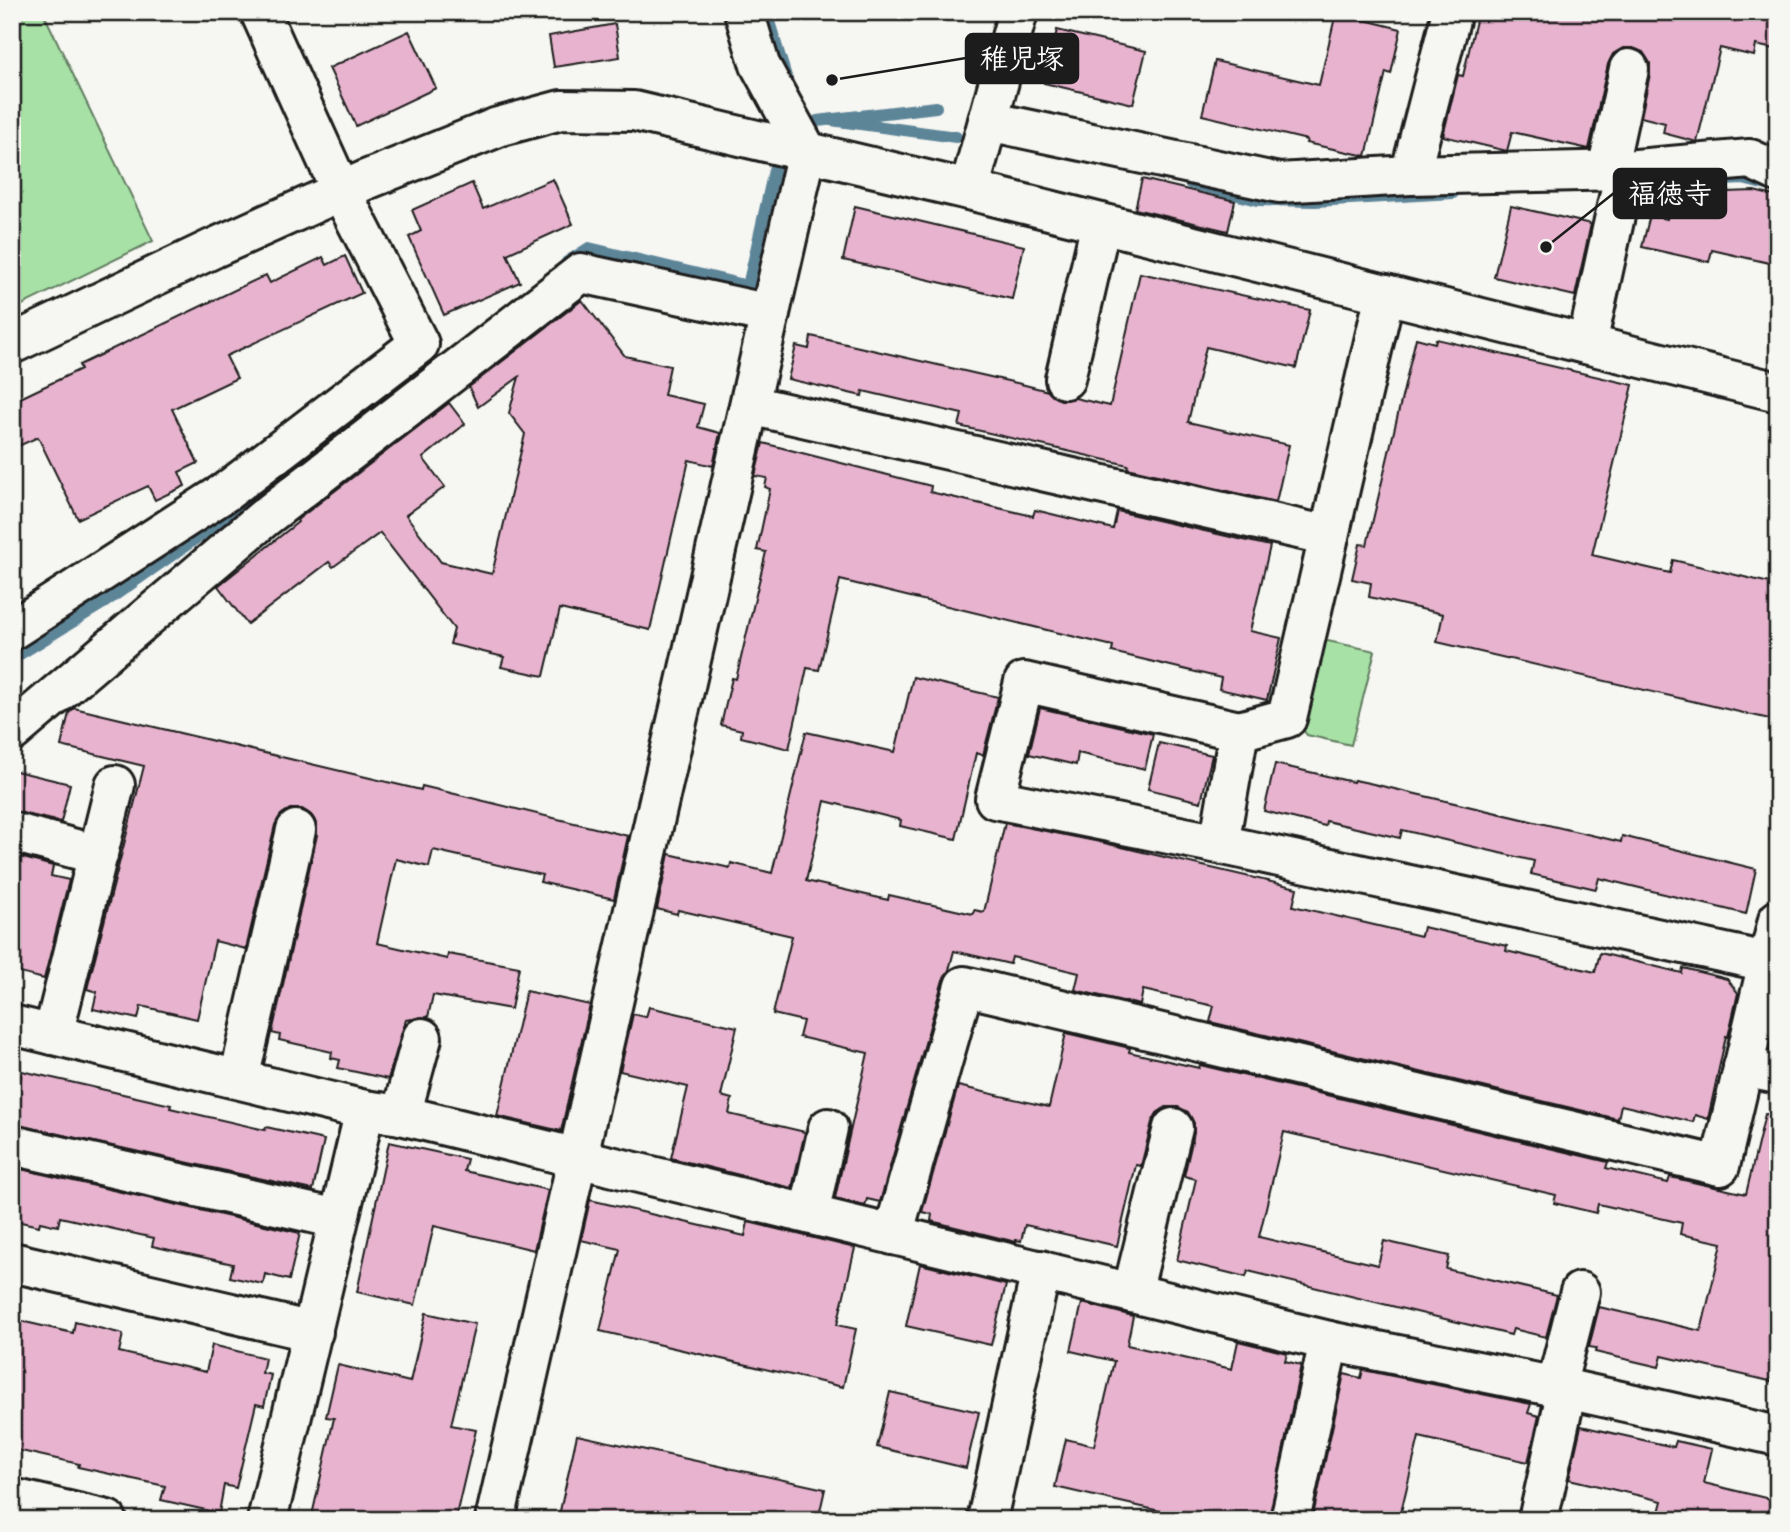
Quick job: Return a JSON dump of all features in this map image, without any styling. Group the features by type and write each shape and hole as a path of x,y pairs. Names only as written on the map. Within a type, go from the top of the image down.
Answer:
{"street":[{"path":"12,630 227,491 419,344 341,191 260,12"},
{"path":"495,1520 807,151 760,65 744,12"},
{"path":"969,190 1018,12"},
{"path":"1410,175 1452,12"},
{"path":"1587,344 1616,171 1629,69"},
{"path":"12,344 341,191 498,127 561,110 634,111 969,190 1778,392"},
{"path":"988,121 1279,183 1410,175 1616,171 1750,159 1777,167"},
{"path":"1065,379 1101,223"},
{"path":"12,732 264,518 581,273 770,314"},
{"path":"1385,294 1287,718 1239,731 1024,682 995,799 1219,844 1767,962"},
{"path":"750,405 1329,537"},
{"path":"1219,844 1239,731"},
{"path":"53,1035 116,785"},
{"path":"239,1080 296,830"},
{"path":"12,832 98,855"},
{"path":"893,1235 964,986 1720,1166 1761,1070 1767,962 1778,920"},
{"path":"12,1025 809,1214 1329,1341 1562,1388 1778,1436"},
{"path":"267,1520 338,1220 383,1113 422,1038"},
{"path":"809,1214 828,1128"},
{"path":"1132,1293 1173,1128"},
{"path":"12,1145 338,1220"},
{"path":"12,1262 313,1332"},
{"path":"987,1520 1041,1270"},
{"path":"1538,1520 1580,1292"},
{"path":"1290,1520 1329,1341"},
{"path":"12,1498 107,1520"}],"green space":[{"path":"12,12 43,12 153,241 12,310"},
{"path":"1318,639 1375,651 1351,745 1307,735 1298,723"}],"building":[{"path":"1478,12 1762,12 1778,16 1778,50 1756,45 1754,56 1720,48 1697,142 1663,133 1665,123 1641,117 1650,63 1643,52 1623,48 1613,54 1608,64 1589,149 1512,132 1507,151 1443,136 1458,75 1463,76"},
{"path":"1336,13 1401,29 1391,74 1386,72 1366,156 1202,115 1215,61 1319,85"},
{"path":"615,24 620,57 554,67 549,36"},
{"path":"1057,30 1146,51 1133,104 1044,83"},
{"path":"409,31 436,88 356,126 329,68"},
{"path":"553,179 573,224 507,254 520,282 444,315 409,237 421,231 412,210 472,183 483,209"},
{"path":"1142,179 1235,201 1228,231 1135,209"},
{"path":"1754,191 1778,197 1778,265 1712,250 1709,262 1642,247 1650,215 1667,219 1673,194"},
{"path":"855,206 1024,246 1012,299 843,260"},
{"path":"1511,206 1591,224 1575,296 1494,277"},
{"path":"345,256 362,293 226,356 237,378 172,409 198,463 179,472 185,486 155,500 148,486 78,519 38,437 12,449 12,402 81,369 79,365 266,275 270,283 323,257 327,265"},
{"path":"1140,273 1310,310 1296,368 1206,347 1188,422 1289,445 1276,502 959,426 962,414 863,391 862,396 788,379 796,346 809,349 811,336 1021,384 1048,391 1061,400 1075,398 1110,406"},
{"path":"582,300 625,356 670,366 664,395 704,404 698,427 720,433 713,466 689,460 650,630 560,609 544,676 501,667 504,657 450,644 454,629 380,533 333,567 329,562 247,624 218,586 298,522 297,520 449,403 465,424 423,458 445,487 406,515 441,562 492,574 525,434 509,413 519,377 478,407 469,387"},
{"path":"1416,338 1435,343 1436,339 1633,385 1592,555 1670,573 1673,560 1778,585 1778,721 1437,642 1443,614 1369,597 1371,583 1352,579 1360,544 1367,545"},
{"path":"763,443 931,486 930,492 1033,516 1035,510 1113,529 1117,511 1270,546 1250,631 1281,638 1267,700 1219,689 1221,678 1112,652 1113,646 840,580 819,670 807,668 789,749 741,737 742,730 721,725 732,678 736,679 766,552 757,550 770,489 765,487 767,478 755,476"},
{"path":"913,677 998,697 983,755 976,753 956,839 900,826 901,820 825,801 806,881 888,900 889,895 973,914 974,910 984,912 1005,823 1297,888 1293,906 1421,936 1423,927 1507,946 1506,951 1595,972 1600,953 1682,973 1683,968 1727,979 1738,993 1708,1119 1695,1115 1693,1122 1621,1105 1618,1119 1210,1022 1214,1006 1143,990 1140,1005 1075,990 1079,973 1012,957 1010,964 954,951 943,980 880,1202 867,1199 865,1206 835,1198 868,1053 799,1037 803,1021 773,1014 792,936 678,910 677,914 657,909 669,854 730,868 731,863 772,873 806,732 895,752"},
{"path":"74,708 421,790 422,786 628,836 614,899 540,882 542,875 433,850 429,867 396,859 377,943 447,959 448,954 519,967 511,1009 433,995 428,1017 406,1020 388,1079 338,1068 340,1060 331,1058 332,1052 279,1040 280,1035 272,1033 317,835 317,824 311,815 302,809 290,809 281,815 275,825 246,949 215,941 197,1019 141,1006 138,1019 93,1009 97,992 87,989 144,766 61,746 69,713"},
{"path":"1040,708 1153,734 1145,769 1078,753 1076,765 1029,754"},
{"path":"1159,743 1212,755 1201,802 1148,789"},
{"path":"1275,764 1353,782 1369,783 1621,842 1622,836 1756,869 1746,914 1599,878 1596,889 1531,874 1534,861 1402,830 1400,838 1326,821 1325,826 1264,811"},
{"path":"12,770 70,784 61,822 12,811"},
{"path":"12,855 53,866 51,876 69,880 44,979 12,971"},
{"path":"526,991 590,1005 561,1131 497,1116"},
{"path":"649,1007 737,1027 721,1096 732,1099 729,1114 805,1132 792,1188 671,1158 688,1087 620,1071 633,1014 646,1017"},
{"path":"1066,1033 1130,1048 1129,1052 1199,1068 1200,1065 1608,1162 1606,1168 1668,1183 1670,1177 1746,1194 1765,1114 1778,1115 1778,1383 1662,1356 1659,1367 1595,1352 1596,1348 1589,1347 1599,1307 1701,1331 1722,1243 1680,1234 1682,1223 1598,1204 1596,1213 1554,1203 1556,1195 1284,1132 1259,1237 1378,1265 1384,1241 1449,1256 1446,1269 1557,1295 1546,1337 1513,1329 1511,1335 1248,1271 1246,1277 1177,1260 1196,1179 1184,1176 1194,1123 1188,1112 1178,1107 1166,1107 1157,1113 1152,1122 1141,1166 1136,1165 1117,1246 1025,1225 1021,1241 1016,1242 931,1221 932,1214 922,1212 958,1086 1049,1107"},
{"path":"22,1071 171,1105 170,1108 265,1130 266,1127 324,1140 313,1190 12,1124 12,1084 19,1086"},
{"path":"389,1142 467,1159 464,1171 548,1190 534,1250 434,1226 415,1305 357,1292"},
{"path":"12,1167 300,1233 289,1280 265,1274 263,1284 230,1277 233,1264 152,1246 154,1238 60,1217 58,1226 40,1222 39,1226 12,1220"},
{"path":"590,1200 745,1236 748,1222 855,1248 837,1325 856,1329 843,1387 600,1331 620,1249 581,1240"},
{"path":"920,1264 1006,1285 991,1345 906,1326"},
{"path":"1082,1303 1133,1316 1127,1345 1232,1369 1238,1341 1287,1353 1285,1361 1301,1365 1269,1520 1199,1520 1055,1487 1066,1439 1094,1446 1114,1361 1071,1351"},
{"path":"426,1313 475,1324 451,1425 476,1430 455,1520 311,1520 334,1418 326,1417 338,1365 410,1382"},
{"path":"12,1319 73,1333 75,1322 123,1334 119,1352 206,1372 212,1345 265,1358 262,1373 271,1375 264,1406 256,1404 236,1488 224,1485 219,1513 161,1500 165,1486 12,1449"},
{"path":"1363,1370 1531,1404 1528,1413 1539,1416 1528,1462 1419,1437 1399,1520 1312,1520 1344,1374 1361,1378"},
{"path":"890,1392 979,1412 966,1468 877,1447"},
{"path":"1581,1426 1674,1447 1676,1441 1712,1449 1704,1483 1778,1501 1778,1520 1657,1520 1662,1501 1569,1479"},
{"path":"577,1435 825,1489 818,1520 558,1520"}],"waterway":[{"path":"766,12 788,83"},
{"path":"817,121 936,107"},
{"path":"831,120 956,137"},
{"path":"567,262 589,248 748,286 779,148"},
{"path":"1723,180 1743,179 1767,185"},
{"path":"1190,183 1258,200 1315,201 1453,193"},
{"path":"12,659 102,604 311,458"}],"place":[{"name":"稚児塚","path":"832,80"},
{"name":"福徳寺","path":"1546,247"}]}
